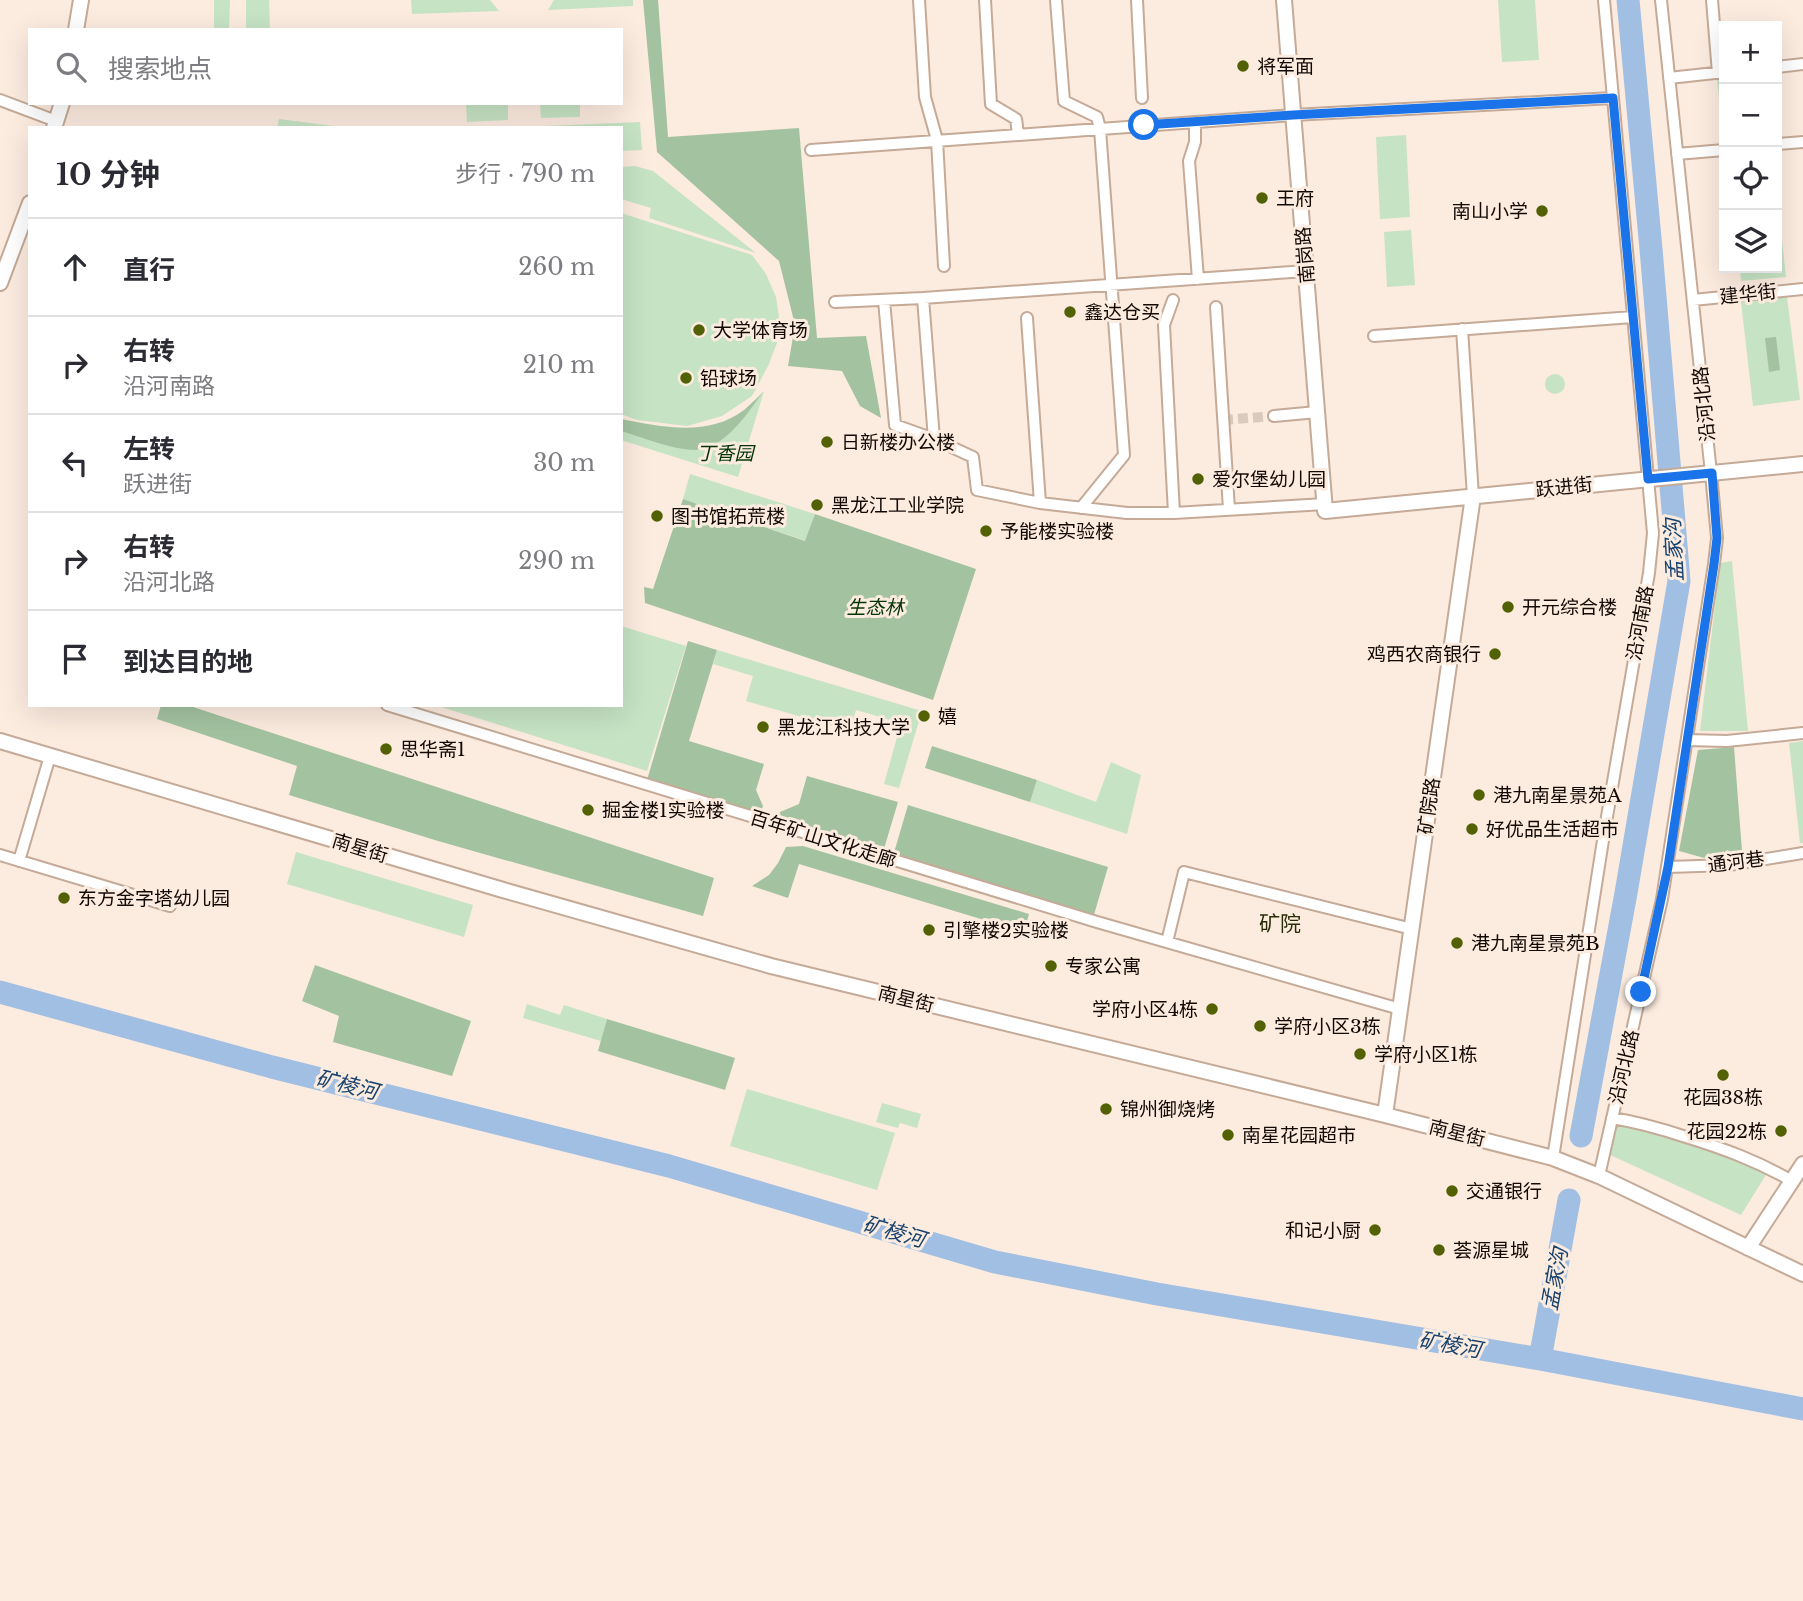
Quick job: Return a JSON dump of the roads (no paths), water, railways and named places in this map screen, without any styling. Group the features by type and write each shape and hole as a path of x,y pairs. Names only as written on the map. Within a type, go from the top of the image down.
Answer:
{"street":[{"path":"76,28 81,0"},
{"path":"919,0 925,97 937,140 943,267"},
{"path":"985,0 991,104 1016,119 1018,134"},
{"path":"1056,0 1064,101 1097,117 1100,129 1124,455 1082,508"},
{"path":"1137,0 1142,98"},
{"name":"南岗路","path":"1284,0 1325,507"},
{"name":"沿河南路","path":"1553,1158 1593,898 1649,573 1653,533 1652,479 1633,317 1604,0"},
{"name":"沿河北路","path":"1599,1176 1668,867 1716,547 1711,473 1661,0"},
{"path":"1712,0 1719,56"},
{"path":"1782,66 1803,64"},
{"path":"1669,78 1719,72"},
{"path":"811,150 1293,115 1613,98"},
{"path":"0,100 55,125 61,105"},
{"path":"1195,122 1195,142 1189,162 1198,279"},
{"path":"1782,144 1803,142"},
{"path":"1677,154 1719,150"},
{"path":"0,283 28,208"},
{"path":"835,302 1306,271"},
{"name":"建华街","path":"1693,300 1803,289"},
{"path":"923,298 934,439"},
{"path":"884,300 895,425 973,457 977,490 1040,503 1127,513 1325,507"},
{"path":"1173,300 1164,325 1174,513"},
{"path":"1216,307 1228,509"},
{"path":"1374,336 1633,317"},
{"path":"1027,318 1040,503"},
{"path":"1462,329 1473,496"},
{"path":"1274,416 1317,412"},
{"name":"跃进街","path":"1325,507 1473,496 1803,464"},
{"name":"矿院路","path":"1385,1115 1473,496"},
{"name":"百年矿山文化走廊","path":"394,707 1097,922 1400,1009"},
{"path":"1687,740 1727,741 1803,733"},
{"name":"南星街","path":"0,741 503,890 771,966 1553,1158 1599,1176 1803,1274"},
{"path":"19,861 50,756"},
{"name":"通河巷","path":"1668,867 1729,865 1803,853"},
{"path":"0,855 170,906"},
{"path":"1167,942 1184,872 1412,929"},
{"path":"1612,1118 1727,1150 1763,1164 1792,1181"},
{"path":"1748,1248 1803,1164"}],"waterway":[{"name":"孟家沟","path":"1581,1136 1679,581 1628,0"},
{"name":"矿棱河","path":"0,992 272,1067 669,1166 995,1262 1157,1294 1540,1359 1803,1409"},
{"name":"孟家沟","path":"1540,1359 1569,1200"}],"tunnel":[{"path":"1223,420 1274,416"}],"place":[{"name":"将军面","path":"1243,66"},
{"name":"王府","path":"1262,198"},
{"name":"南山小学","path":"1542,211"},
{"name":"鑫达仓买","path":"1070,312"},
{"name":"大学体育场","path":"699,330"},
{"name":"铅球场","path":"686,378"},
{"name":"日新楼办公楼","path":"827,442"},
{"name":"爱尔堡幼儿园","path":"1198,479"},
{"name":"黑龙江工业学院","path":"817,505"},
{"name":"图书馆拓荒楼","path":"657,516"},
{"name":"予能楼实验楼","path":"986,531"},
{"name":"开元综合楼","path":"1508,607"},
{"name":"鸡西农商银行","path":"1495,654"},
{"name":"嬉","path":"924,716"},
{"name":"黑龙江科技大学","path":"763,727"},
{"name":"思华斋1","path":"386,749"},
{"name":"港九南星景苑A","path":"1479,795"},
{"name":"掘金楼1实验楼","path":"588,810"},
{"name":"好优品生活超市","path":"1472,829"},
{"name":"东方金字塔幼儿园","path":"64,898"},
{"name":"引擎楼2实验楼","path":"929,930"},
{"name":"港九南星景苑B","path":"1457,943"},
{"name":"专家公寓","path":"1051,966"},
{"name":"学府小区4栋","path":"1212,1009"},
{"name":"学府小区3栋","path":"1260,1026"},
{"name":"学府小区1栋","path":"1360,1054"},
{"name":"花园38栋","path":"1723,1075"},
{"name":"锦州御烧烤","path":"1106,1109"},
{"name":"花园22栋","path":"1781,1131"},
{"name":"南星花园超市","path":"1228,1135"},
{"name":"交通银行","path":"1452,1191"},
{"name":"和记小厨","path":"1375,1230"},
{"name":"荟源星城","path":"1439,1250"}],"district":[{"name":"矿院","path":"1280,924"}],"park label":[{"name":"丁香园","path":"725,453"},
{"name":"生态林","path":"875,607"}]}
